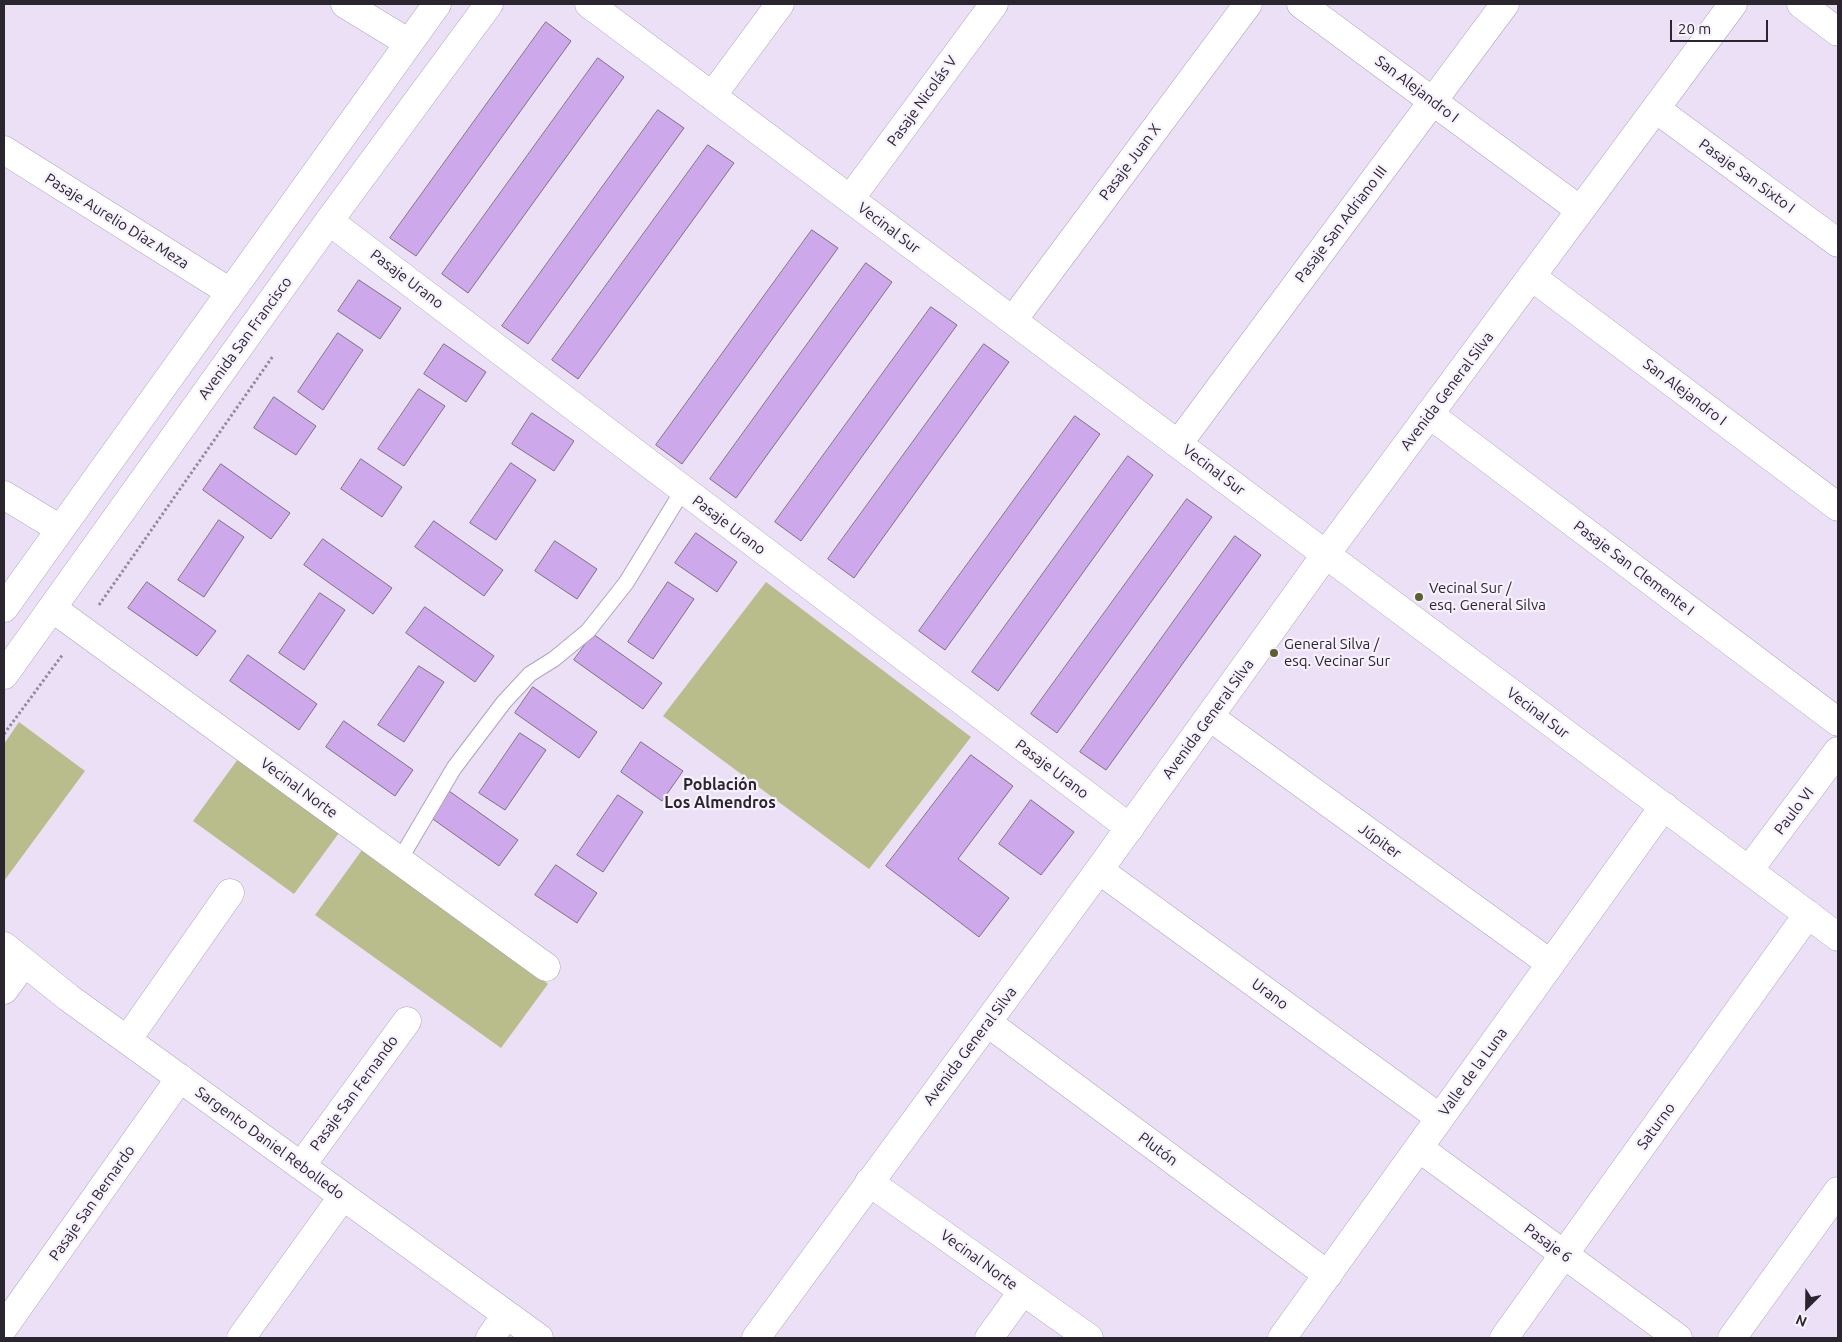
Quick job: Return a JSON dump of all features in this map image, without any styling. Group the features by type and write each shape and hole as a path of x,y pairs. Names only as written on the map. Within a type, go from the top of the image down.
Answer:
{"street":[{"path":"345,4 409,43"},
{"path":"4,608 437,4"},
{"name":"Avenida San Francisco","path":"4,675 329,221 489,4"},
{"name":"Vecinal Sur","path":"589,4 1838,937"},
{"path":"712,96 780,4"},
{"name":"Pasaje Nicolás V","path":"850,199 994,4"},
{"name":"Pasaje Juan X","path":"1013,320 1248,4"},
{"name":"San Alejandro I","path":"1301,4 1580,210"},
{"name":"Pasaje San Adriano III","path":"1178,444 1504,4"},
{"name":"Avenida General Silva","path":"756,1338 1130,828 1326,554 1734,4"},
{"path":"1801,4 1838,32"},
{"name":"Pasaje San Sixto I","path":"1656,109 1838,243"},
{"name":"Pasaje Aurelio Díaz Meza","path":"4,150 230,292"},
{"name":"Pasaje Urano","path":"329,221 1130,828"},
{"name":"San Alejandro I","path":"1532,276 1838,507"},
{"name":"Pasaje San Clemente I","path":"1430,414 1838,722"},
{"path":"4,495 60,529"},
{"name":"Vecinal Norte","path":"52,608 546,968"},
{"name":"Júpiter","path":"1210,717 1551,964"},
{"name":"Paulo VI","path":"1749,870 1838,751"},
{"name":"Valle de la Luna","path":"1282,1338 1664,806"},
{"name":"Urano","path":"1099,870 1440,1118"},
{"path":"127,1040 230,893"},
{"name":"Saturno","path":"1504,1338 1808,914"},
{"path":"4,990 14,955"},
{"name":"Sargento Daniel Rebolledo","path":"14,955 127,1040 539,1338"},
{"name":"Pasaje San Fernando","path":"301,1166 407,1020"},
{"name":"Plutón","path":"988,1023 1328,1275"},
{"name":"Pasaje San Bernardo","path":"4,1327 180,1078"},
{"name":"Pasaje 6","path":"1419,1148 1678,1338"},
{"name":"Vecinal Norte","path":"869,1182 1090,1338"},
{"path":"1732,1338 1838,1192"},
{"path":"241,1338 343,1196"},
{"path":"989,1338 1023,1291"},
{"path":"490,1338 506,1315"}],"lane":[{"path":"399,860 454,768 498,709 530,674 554,658 588,630 626,583 683,490"}],"green space":[{"path":"766,582 971,737 869,869 663,716"},
{"path":"19,722 85,771 4,881 4,744"},
{"path":"238,759 339,833 294,894 193,821"},
{"path":"362,850 548,984 501,1048 315,915"}],"building":[{"path":"546,22 571,41 416,256 390,238"},
{"path":"598,58 624,77 468,293 442,274"},
{"path":"658,110 684,128 528,344 502,326"},
{"path":"708,145 734,163 578,379 552,360"},
{"path":"812,230 838,248 682,464 656,445"},
{"path":"866,263 892,282 736,498 710,479"},
{"path":"359,280 401,308 380,339 338,311"},
{"path":"931,307 957,325 801,541 775,522"},
{"path":"338,333 363,350 323,410 298,392"},
{"path":"444,344 486,372 466,402 424,374"},
{"path":"984,344 1009,362 854,578 828,559"},
{"path":"419,389 445,406 404,466 378,449"},
{"path":"274,397 316,426 296,455 254,428"},
{"path":"532,413 574,441 554,471 512,444"},
{"path":"1075,416 1100,434 945,650 919,631"},
{"path":"1128,456 1153,475 998,691 972,672"},
{"path":"361,459 402,487 382,517 341,489"},
{"path":"511,463 536,480 496,540 470,523"},
{"path":"221,464 290,513 271,539 203,490"},
{"path":"1187,499 1212,517 1057,733 1031,714"},
{"path":"219,520 244,537 204,597 178,580"},
{"path":"434,521 503,570 484,596 415,547"},
{"path":"696,533 737,562 717,592 675,563"},
{"path":"1235,536 1261,555 1106,770 1080,752"},
{"path":"323,539 392,588 373,614 304,565"},
{"path":"555,541 597,569 577,599 535,571"},
{"path":"147,582 216,631 197,656 128,608"},
{"path":"668,582 694,599 653,659 628,642"},
{"path":"320,593 345,610 304,670 279,653"},
{"path":"425,607 494,656 475,682 406,633"},
{"path":"593,634 662,683 643,709 574,660"},
{"path":"248,655 317,704 299,730 230,681"},
{"path":"419,666 444,682 404,742 378,725"},
{"path":"533,687 597,732 579,758 515,713"},
{"path":"344,721 413,770 395,796 326,747"},
{"path":"520,733 546,750 505,810 479,793"},
{"path":"641,742 683,771 662,801 621,772"},
{"path":"971,755 1013,786 958,859 1009,898 979,937 886,866"},
{"path":"449,791 518,840 499,866 430,817"},
{"path":"618,795 643,812 603,872 577,855"},
{"path":"1031,800 1074,832 1041,875 999,844"},
{"path":"556,865 597,893 577,923 535,895"}],"place":[{"name":"Vecinal Sur / esq. General Silva","path":"1419,597"},
{"name":"General Silva / esq. Vecinar Sur","path":"1274,653"}],"district":[{"name":"Población Los Almendros","path":"720,794"}]}
